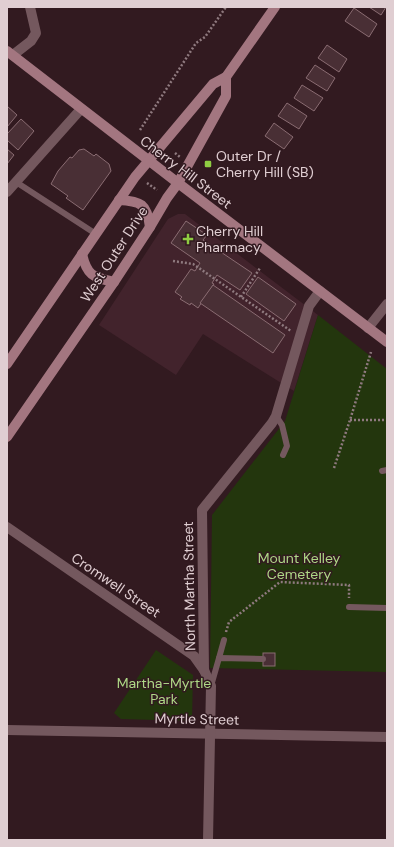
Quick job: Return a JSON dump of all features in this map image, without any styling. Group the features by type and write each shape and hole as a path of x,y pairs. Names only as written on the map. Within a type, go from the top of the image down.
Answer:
{"main road":[{"name":"West Outer Drive","path":"7,364 135,177 213,84 226,77 275,7"},
{"name":"Cherry Hill Street","path":"10,53 178,184 387,342"},
{"name":"West Outer Drive","path":"7,437 114,282 167,198 178,184 226,96 226,77"},
{"path":"119,200 134,200 141,204 149,217 150,227"},
{"path":"82,254 85,266 90,274 94,277 114,282"}],"street":[{"path":"10,53 31,41 36,33 30,7"},
{"path":"7,192 81,109"},
{"name":"North Martha Street","path":"208,840 211,686 204,670 202,510 276,416 310,306 320,291"},
{"path":"368,328 387,304"},
{"name":"Cromwell Street","path":"7,527 194,656 204,670"},
{"name":"Myrtle Street","path":"7,730 387,737"}],"lane":[{"path":"16,182 96,234"},
{"path":"276,416 282,425 287,446 283,455"},
{"path":"348,607 387,608"},
{"path":"211,686 224,640"},
{"path":"219,658 263,659"}],"path":[{"path":"140,130 196,43 205,37 226,7"},
{"path":"175,153 180,157"},
{"path":"147,183 157,190"},
{"path":"173,262 194,264 296,335"},
{"path":"241,297 260,268"},
{"path":"334,468 370,352"},
{"path":"350,420 387,420"},
{"path":"224,640 229,622 280,582 349,585 348,607"}],"shaded area":[{"path":"178,214 185,214 318,315 294,391 203,334 176,375 99,325 168,219"}],"green space":[{"name":"Mount Kelley Cemetery","path":"318,315 387,369 386,672 210,668 212,515 285,421"},
{"name":"Martha-Myrtle Park","path":"156,650 193,675 192,721 121,719 114,713"}],"building":[{"path":"369,7 386,7 381,15"},
{"path":"354,8 377,24 369,37 345,21"},
{"path":"327,45 347,59 339,72 318,58"},
{"path":"315,65 335,78 327,91 306,78"},
{"path":"302,85 323,98 314,111 294,98"},
{"path":"287,103 307,116 299,129 278,116"},
{"path":"7,106 17,115 7,127"},
{"path":"21,119 34,131 18,150 7,140 7,134"},
{"path":"274,123 293,137 284,149 265,136"},
{"path":"7,149 14,155 7,164"},
{"path":"84,149 94,156 96,154 109,164 111,171 83,210 66,198 68,196 51,184 58,171 70,157 72,158 79,150"},
{"path":"186,221 207,235 203,240 252,273 240,290 217,275 212,283 214,284 198,308 191,303 190,305 180,299 182,297 175,292 191,269 195,271 200,263 171,243"},
{"path":"258,277 296,304 284,321 246,294"},
{"path":"213,285 285,335 273,353 200,303"},
{"path":"263,653 275,653 275,666 263,666"}],"place":[{"name":"Outer Dr / Cherry Hill (SB)","path":"208,164"},
{"name":"Cherry Hill Pharmacy","path":"188,239"}]}
